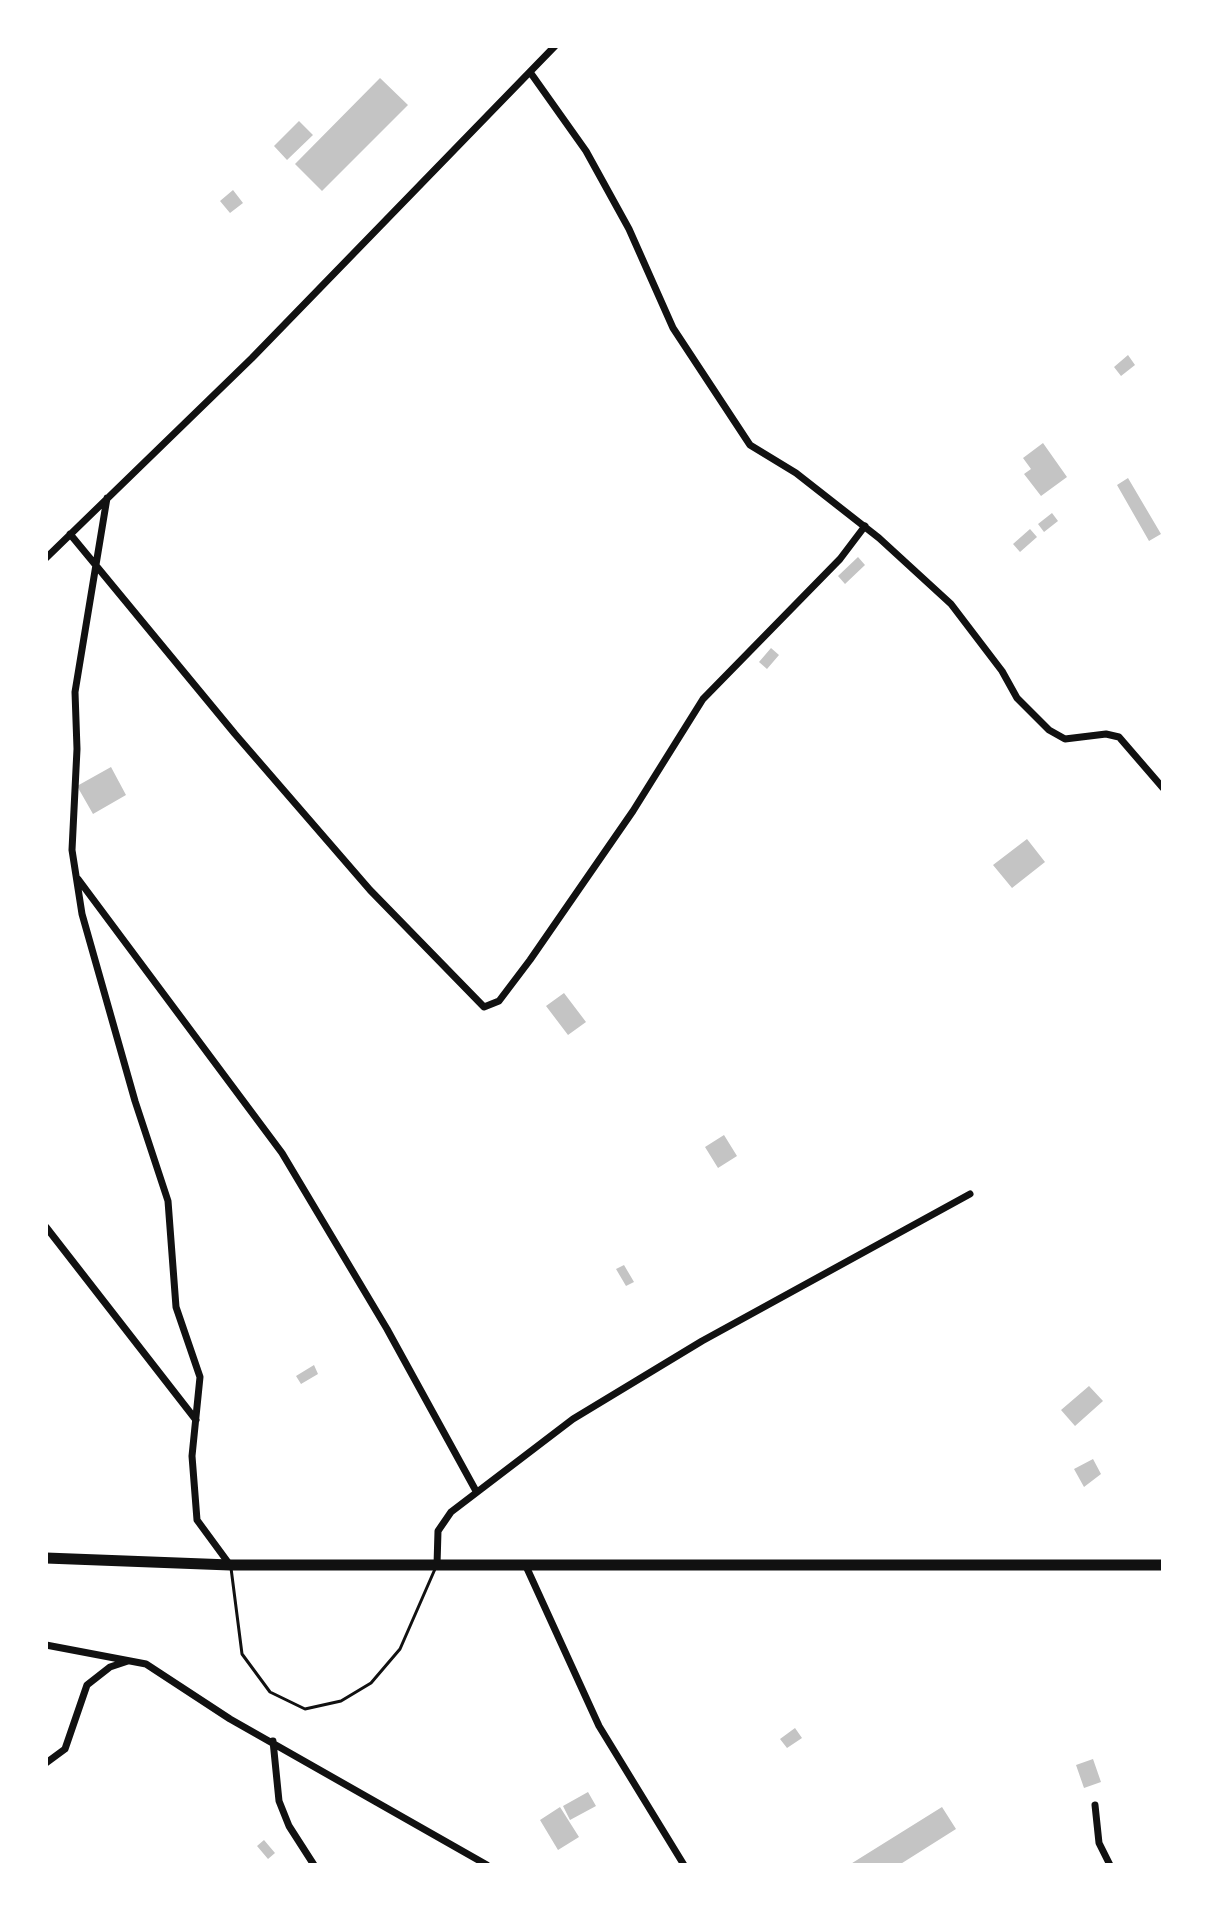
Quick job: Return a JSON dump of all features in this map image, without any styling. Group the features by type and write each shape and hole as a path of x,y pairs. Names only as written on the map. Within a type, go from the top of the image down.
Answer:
{"highway":[{"path":"46,1558 230,1565 1163,1565"}],"street":[{"path":"46,558 252,358 555,46"},
{"path":"530,72 579,138 629,229 673,328 750,445 796,473 865,526 961,613 1032,716 1065,739 1106,734 1119,737 1163,788"},
{"path":"107,498 75,692 77,749 71,827 76,878 82,914 110,1002 135,1101 168,1201 176,1307 200,1377 192,1456 197,1520 230,1565"},
{"path":"70,534 235,734 370,890 484,1007 499,1001 530,960 633,811 703,699 840,559 865,526"},
{"path":"76,878 282,1153 387,1329 476,1491"},
{"path":"437,1565 438,1531 443,1521 476,1491 573,1419 702,1341 970,1194"},
{"path":"46,1227 196,1420"},
{"path":"525,1564 599,1726 684,1865"},
{"path":"46,1645 130,1661 166,1675 230,1719 487,1865"},
{"path":"46,1763 65,1749 87,1685 110,1667 130,1661"},
{"path":"273,1741 279,1801 289,1826 314,1865"},
{"path":"1095,1805 1099,1843 1110,1865"}],"lane":[{"path":"230,1565 242,1654 270,1692 305,1709 341,1701 371,1683 400,1649 437,1565"}],"building":[{"path":"380,78 408,105 322,191 295,164"},
{"path":"299,121 313,135 287,160 274,146"},
{"path":"233,190 243,203 230,213 220,201"},
{"path":"1128,355 1135,365 1121,376 1114,367"},
{"path":"1043,443 1067,477 1041,496 1024,474 1031,469 1023,458"},
{"path":"1128,478 1161,534 1149,541 1117,485"},
{"path":"1052,513 1058,521 1044,532 1038,524"},
{"path":"1030,529 1037,537 1020,552 1013,544"},
{"path":"858,557 865,565 845,584 838,576"},
{"path":"771,648 779,655 767,669 759,662"},
{"path":"111,767 126,795 93,814 77,786"},
{"path":"1027,839 1045,862 1012,888 993,865"},
{"path":"564,993 586,1022 568,1035 546,1006"},
{"path":"724,1135 737,1156 718,1168 705,1147"},
{"path":"624,1265 634,1282 626,1286 616,1269"},
{"path":"314,1365 318,1374 301,1384 296,1376"},
{"path":"1089,1386 1103,1401 1075,1426 1061,1410"},
{"path":"1093,1459 1101,1474 1084,1487 1074,1469"},
{"path":"795,1728 802,1738 787,1748 780,1739"},
{"path":"1093,1759 1101,1782 1084,1788 1076,1765"},
{"path":"588,1792 596,1806 570,1820 563,1806"},
{"path":"560,1807 579,1837 558,1850 540,1820"},
{"path":"942,1807 956,1829 899,1865 849,1865"},
{"path":"264,1840 275,1853 268,1859 257,1846"}]}
